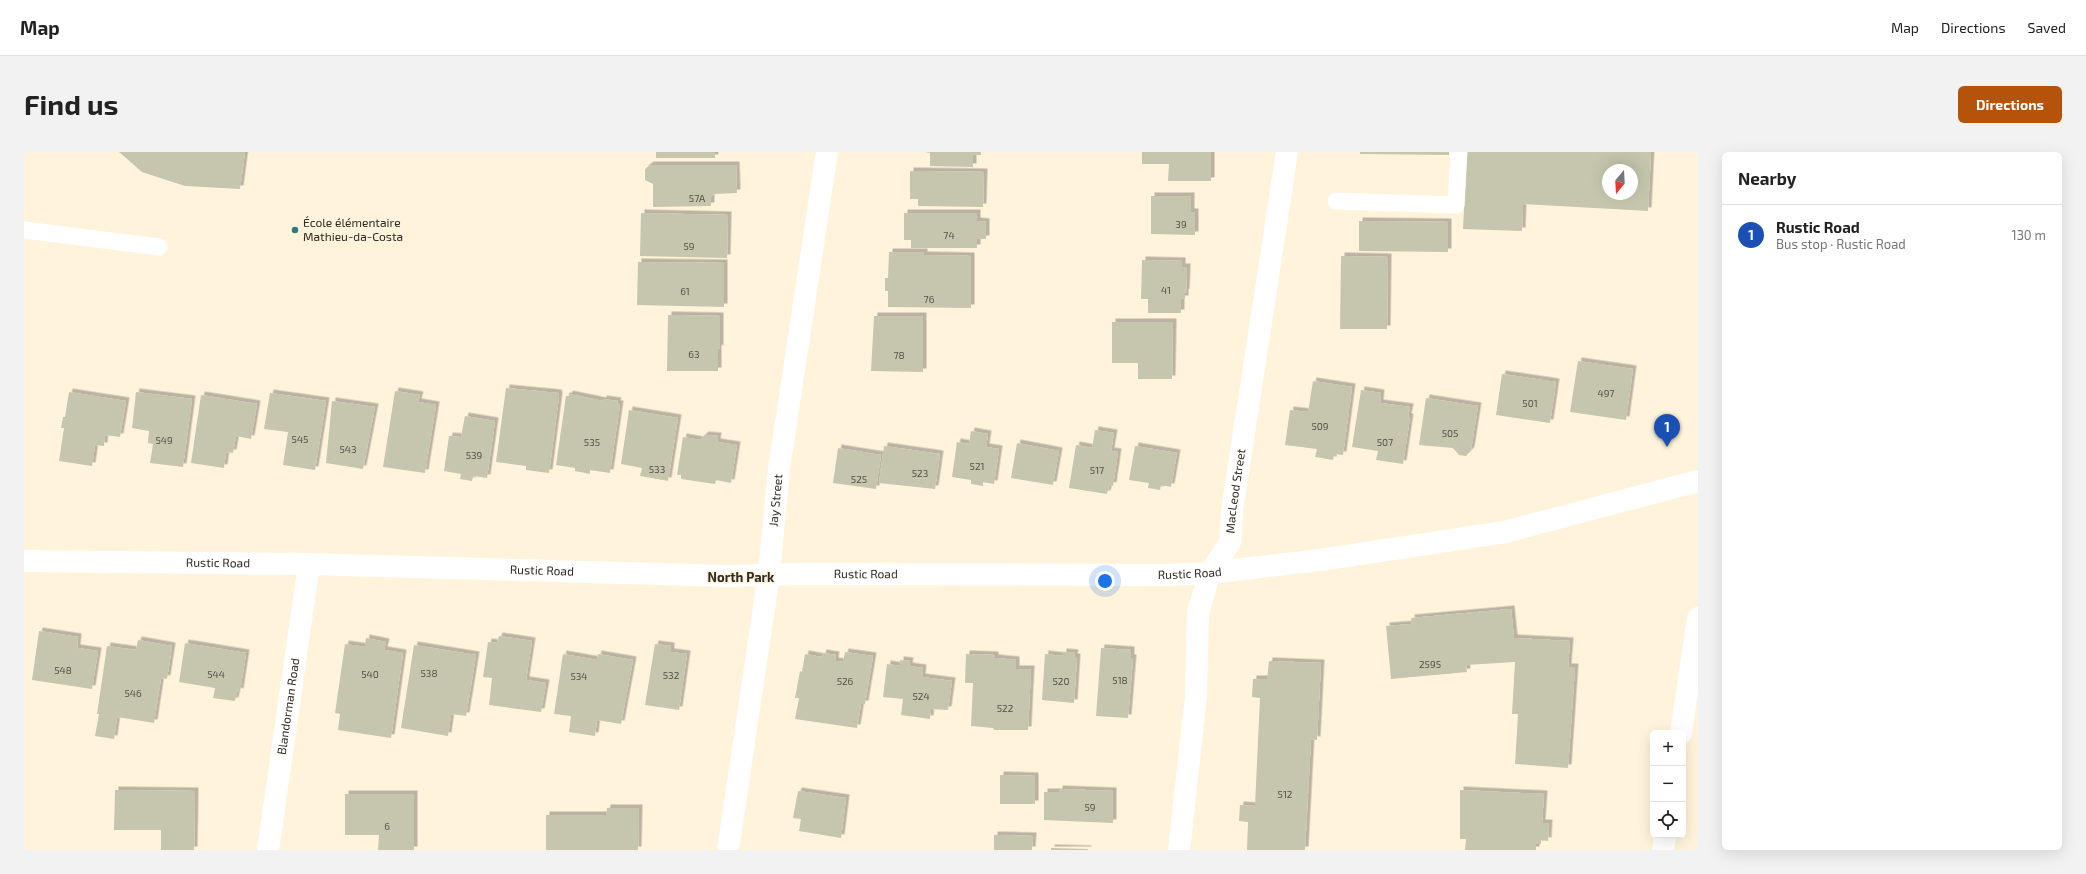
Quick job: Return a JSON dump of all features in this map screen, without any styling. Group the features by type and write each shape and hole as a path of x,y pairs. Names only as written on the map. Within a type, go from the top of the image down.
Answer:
{"street":[{"name":"Jay Street","path":"728,850 769,574 779,469 827,152"},
{"name":"MacLeod Street","path":"1179,850 1196,696 1198,612 1210,573 1230,542 1232,511 1287,152"},
{"name":"Rustic Road","path":"24,561 310,564 728,576 769,574 1166,575 1210,573 1320,560 1505,532 1698,480"},
{"name":"Blandorman Road","path":"268,850 310,564"},
{"path":"1681,730 1698,618"},
{"path":"1663,850 1665,838"}],"lane":[{"path":"1336,200 1456,204 1459,152"},
{"path":"24,230 159,247"}],"building":[{"path":"119,152 245,152 240,189 185,186 142,172"},
{"path":"656,152 715,152 715,158 656,158"},
{"path":"925,152 981,152 981,155 973,155 973,167 930,166 930,153"},
{"path":"1142,152 1211,152 1211,181 1168,181 1169,164 1142,164"},
{"path":"1360,152 1449,152 1449,155 1360,154"},
{"path":"1467,152 1651,152 1648,211 1523,204 1522,231 1463,229"},
{"path":"650,165 736,165 737,193 714,194 711,197 711,206 653,207 653,184 645,180 645,169"},
{"path":"910,171 984,172 983,207 918,206 918,199 910,199"},
{"path":"1151,196 1191,196 1191,212 1195,212 1195,235 1151,234"},
{"path":"641,213 728,215 727,258 640,256"},
{"path":"904,213 977,213 977,221 986,222 986,239 977,239 977,248 911,248 911,240 904,240"},
{"path":"1359,221 1448,222 1448,252 1359,251"},
{"path":"889,252 924,252 924,255 971,256 971,308 888,307 888,291 885,291 885,278 888,278"},
{"path":"1341,256 1388,257 1387,329 1340,329"},
{"path":"1142,260 1182,261 1182,267 1187,267 1186,293 1185,292 1185,299 1181,299 1181,313 1148,313 1148,299 1141,299"},
{"path":"638,262 724,263 724,307 637,305"},
{"path":"668,315 720,316 718,371 667,371"},
{"path":"874,316 923,316 923,372 871,371"},
{"path":"1112,322 1173,322 1172,379 1138,379 1138,363 1112,363"},
{"path":"1578,361 1633,369 1626,420 1570,412"},
{"path":"1502,374 1556,382 1550,423 1496,415"},
{"path":"1313,381 1352,387 1343,455 1334,454 1333,460 1315,457 1317,449 1285,445 1290,410 1308,412"},
{"path":"506,388 558,393 559,396 549,473 526,470 526,466 496,462"},
{"path":"1361,390 1381,393 1380,403 1410,407 1408,417 1410,417 1403,464 1376,460 1378,451 1352,447"},
{"path":"395,391 420,395 418,402 436,405 425,473 383,467"},
{"path":"69,392 126,401 120,437 105,435 104,446 95,445 92,466 59,461 64,428 61,428 63,417 65,417"},
{"path":"136,392 192,399 183,467 150,463 153,444 148,443 149,431 132,428"},
{"path":"270,393 326,401 315,470 283,465 288,432 264,429"},
{"path":"569,394 603,401 603,399 618,401 617,404 620,404 610,473 590,470 590,474 575,471 575,468 556,465 566,396 569,396"},
{"path":"201,395 257,404 251,439 236,436 233,453 226,452 224,468 191,463"},
{"path":"1426,398 1478,406 1471,450 1466,456 1459,455 1453,448 1419,445"},
{"path":"332,401 375,407 363,469 326,463"},
{"path":"629,410 678,418 668,481 640,476 642,468 621,464"},
{"path":"465,416 495,421 487,478 473,476 472,481 460,479 461,474 444,471 449,436 461,437"},
{"path":"1095,430 1114,433 1111,451 1118,452 1113,486 1109,485 1107,494 1069,488 1076,445 1092,448"},
{"path":"971,431 988,434 986,447 999,449 994,484 983,482 983,486 971,484 971,480 952,477 957,442 969,444"},
{"path":"705,435 718,436 717,442 737,445 731,483 716,480 715,484 681,479 681,475 677,475 683,437 700,440"},
{"path":"1017,443 1059,451 1053,485 1011,478"},
{"path":"884,446 940,454 935,489 879,483"},
{"path":"1135,446 1177,453 1171,487 1161,485 1160,490 1148,488 1149,483 1129,480"},
{"path":"838,448 881,455 876,489 833,483"},
{"path":"1511,609 1514,638 1570,641 1568,667 1575,667 1568,768 1515,764 1518,714 1512,714 1515,662 1466,665 1467,672 1391,679 1386,626 1412,624 1411,618"},
{"path":"39,631 78,637 77,648 98,651 92,689 32,680"},
{"path":"499,636 532,641 526,680 546,683 541,712 489,705 492,678 483,677 488,642 497,643"},
{"path":"366,638 386,642 384,650 403,653 391,738 338,730 340,714 335,713 345,644 365,647"},
{"path":"138,640 172,646 167,679 161,678 154,723 117,717 114,739 95,736 107,646 136,650"},
{"path":"185,643 246,653 240,692 237,691 235,701 213,698 215,688 179,682"},
{"path":"655,644 671,646 671,652 687,654 679,710 645,705"},
{"path":"414,645 476,655 466,716 451,714 448,736 401,728"},
{"path":"1101,648 1131,650 1131,658 1133,658 1128,718 1096,716"},
{"path":"845,652 873,656 865,704 861,704 857,728 795,719 799,698 795,698 805,654 822,657 823,653 836,655 835,661 843,662"},
{"path":"1063,652 1075,653 1074,657 1077,657 1074,703 1042,700 1045,654 1063,656"},
{"path":"563,654 597,660 598,654 633,660 621,724 597,720 595,736 569,732 571,716 554,714"},
{"path":"966,654 995,655 995,658 1016,660 1016,669 1031,669 1028,730 994,730 993,728 971,726 973,683 965,683"},
{"path":"900,660 910,661 909,666 923,668 922,677 952,681 948,710 931,709 930,719 901,715 903,699 883,697 887,664 900,666"},
{"path":"1269,661 1321,663 1317,740 1311,739 1305,850 1247,850 1248,822 1239,821 1240,805 1255,806 1260,698 1252,697 1253,679 1267,679"},
{"path":"1000,775 1035,776 1035,804 1000,804"},
{"path":"1059,789 1113,791 1113,823 1044,820 1044,792 1059,792"},
{"path":"115,790 195,791 194,850 161,850 161,830 114,830"},
{"path":"1460,790 1544,794 1542,823 1549,823 1548,841 1541,840 1541,844 1536,844 1536,850 1465,850 1466,839 1460,839"},
{"path":"798,791 846,798 841,838 799,831 801,819 793,818"},
{"path":"345,794 414,794 414,850 378,850 379,835 345,835"},
{"path":"607,808 639,808 638,850 546,850 546,815 606,815"},
{"path":"994,835 1033,836 1032,850 994,850"},
{"path":"1051,848 1088,849 1088,850 1051,850"}],"place":[{"name":"École élémentaire Mathieu-da-Costa","path":"295,230"},
{"name":"Rustic Road","path":"1667,447"}],"district":[{"name":"North Park","path":"741,577"}]}
